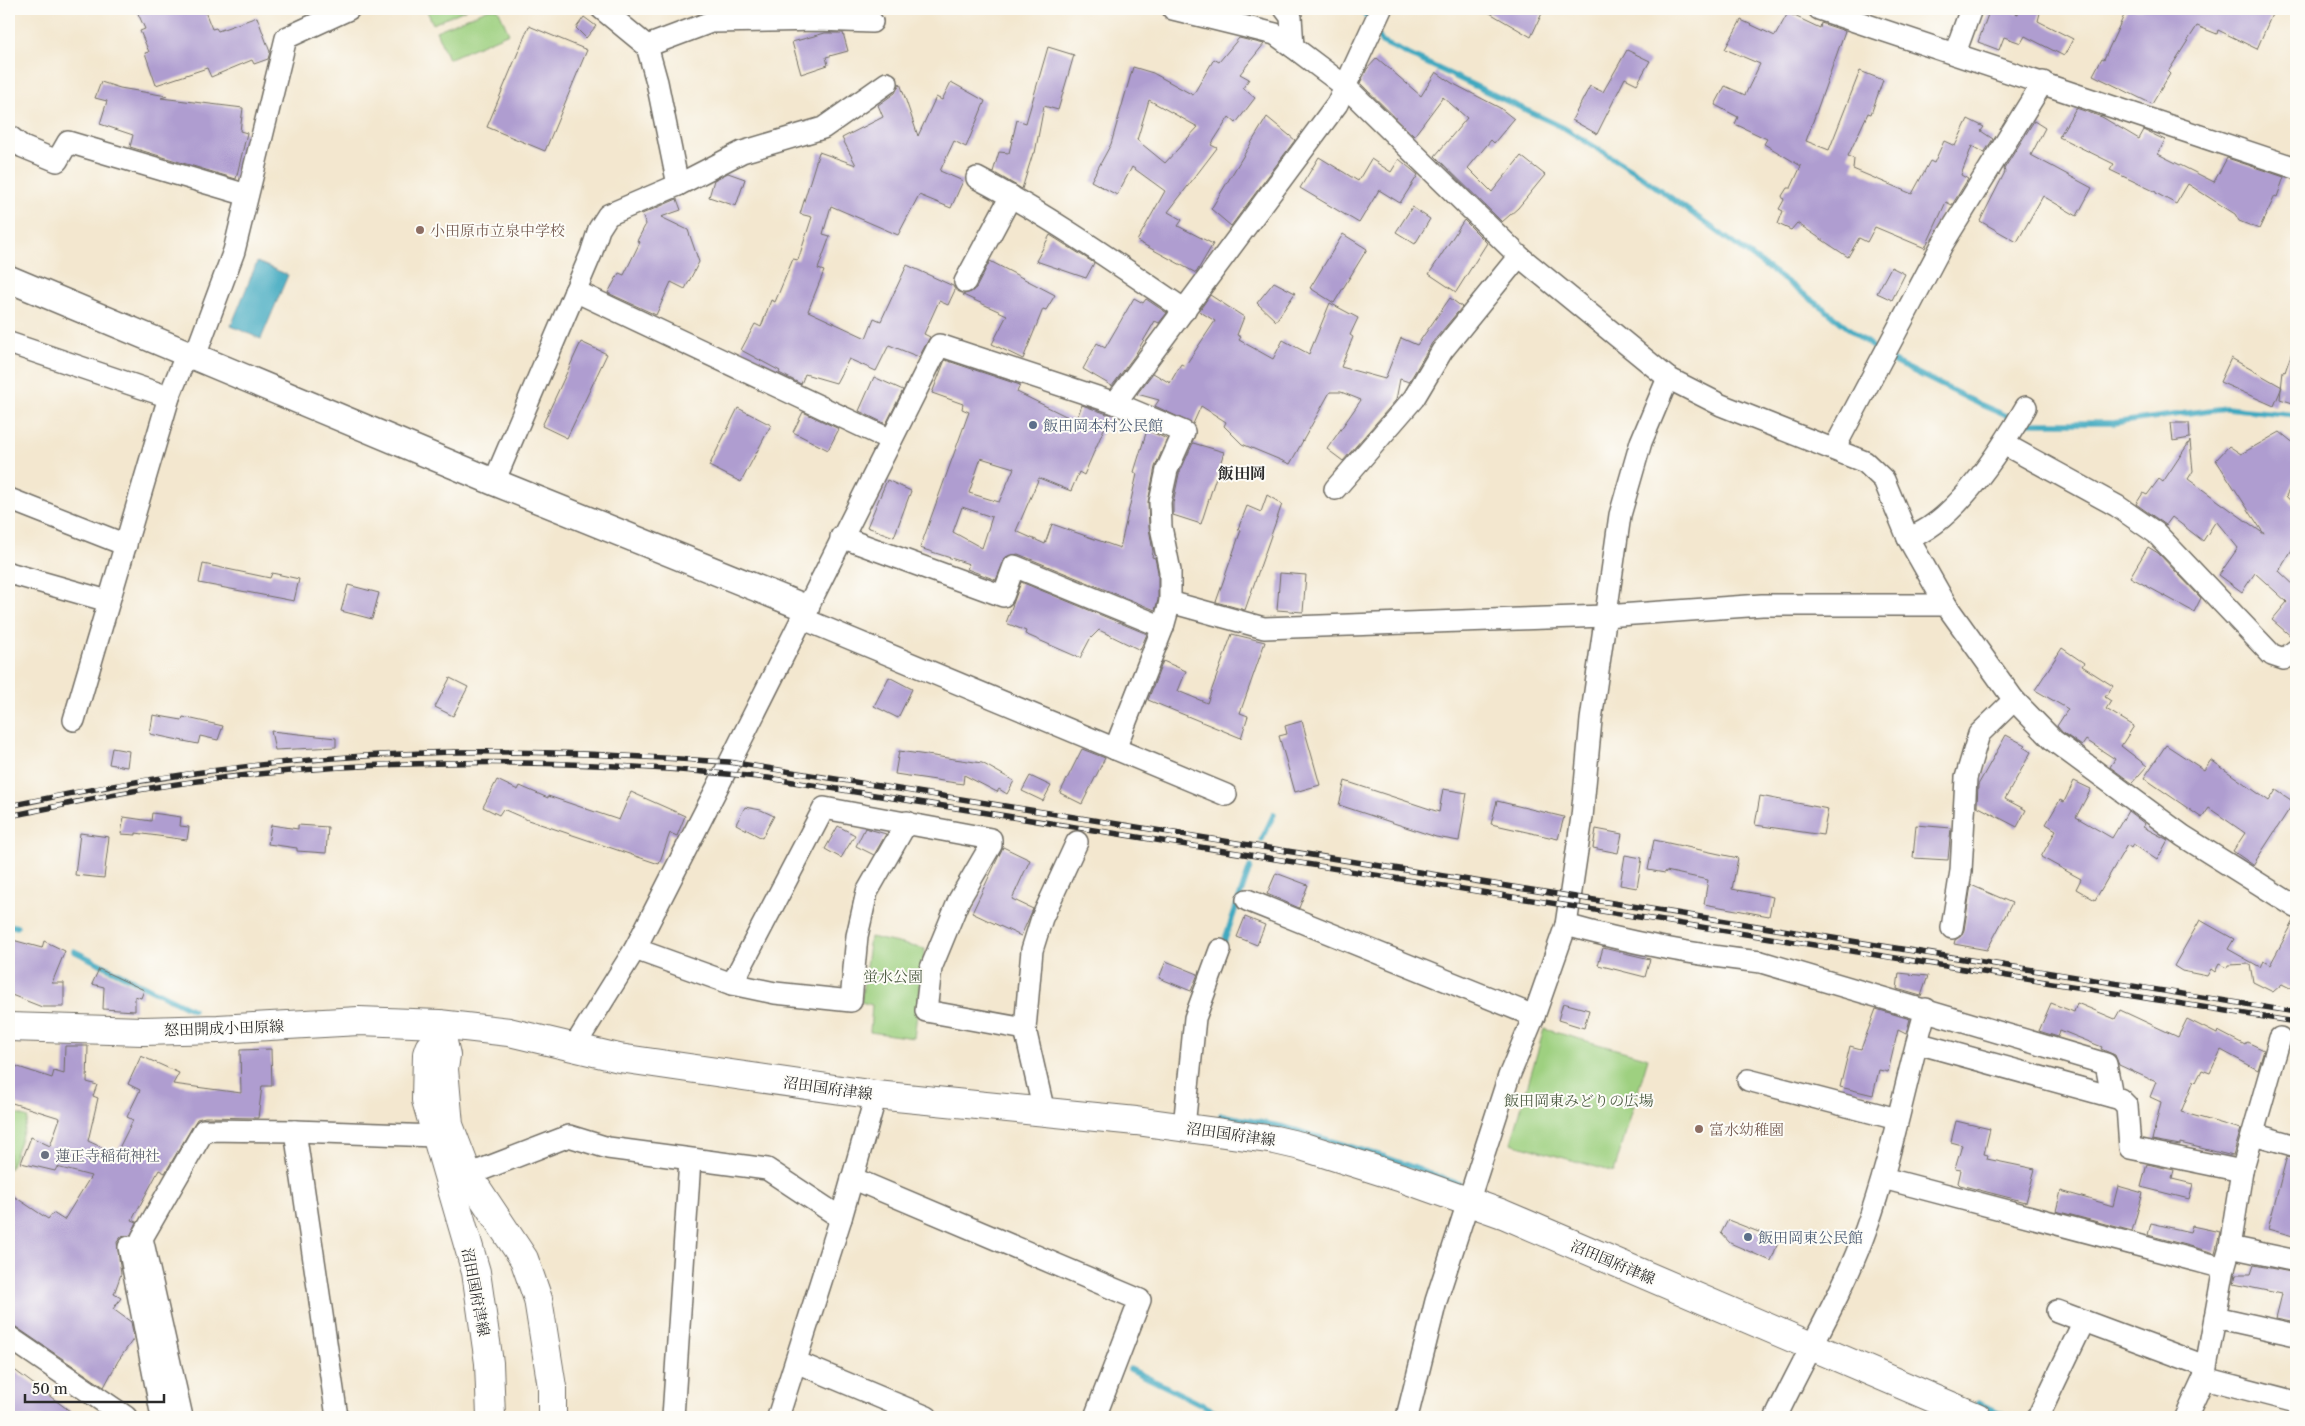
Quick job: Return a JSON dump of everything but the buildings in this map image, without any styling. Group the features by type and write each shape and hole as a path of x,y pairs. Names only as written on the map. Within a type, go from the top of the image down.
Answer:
{"main road":[{"name":"怒田開成小田原線","path":"9,1027 143,1031 359,1021 439,1024"},
{"name":"沼田国府津線","path":"491,1417 489,1363 476,1272 426,1100 427,1054 439,1024 509,1032 619,1058 876,1095 1184,1127 1249,1135 1301,1146 1470,1201 1977,1417"},
{"path":"439,1024 446,1055 444,1070 450,1125 468,1175 524,1259 538,1299 552,1387 552,1417"}],"street":[{"path":"74,720 170,397 191,354 234,252 286,38 349,9"},
{"path":"602,9 647,46 657,82 678,185"},
{"path":"1173,9 1275,34 1293,47 1346,87 1519,256 1668,378 1721,405 1834,448 1865,462 1884,480 1908,538 1946,605 2014,700 2054,741 2183,836 2296,907"},
{"path":"1285,9 1291,17 1293,47"},
{"path":"1115,403 1186,310 1337,104 1381,9"},
{"path":"1818,9 2043,82 2296,168"},
{"path":"1954,53 1971,9"},
{"path":"647,46 711,22 819,20 872,22"},
{"path":"494,482 575,291 599,229 608,215 678,185 742,152 823,128 887,82"},
{"path":"1834,448 1942,245 2043,82"},
{"path":"9,136 24,147 57,162 68,142 247,196"},
{"path":"977,178 1011,196 1186,310"},
{"path":"965,282 1011,196"},
{"path":"1335,489 1414,398 1442,351 1519,256"},
{"path":"9,279 804,613 1115,749 1226,795"},
{"path":"575,291 891,440"},
{"path":"9,343 170,397"},
{"path":"574,1047 635,949 939,345 1115,403 1184,432 1168,470 1160,502 1161,527 1170,571 1170,602 1163,627 1115,749"},
{"path":"1406,1417 1436,1300 1470,1201 1509,1076 1534,1016 1566,925 1605,616 1620,515 1640,442 1668,378"},
{"path":"1908,538 1923,533 1958,504 2016,424 2117,506 2156,534 2272,655 2284,659 2296,650"},
{"path":"9,499 126,545"},
{"path":"841,537 1003,596 1014,566 1163,627"},
{"path":"9,573 108,601"},
{"path":"1170,602 1264,628 1605,616 1762,605 1946,605"},
{"path":"1952,928 1961,871 1966,778 1979,734 2014,700"},
{"path":"732,984 824,808 908,822 991,839 991,845 958,900 931,968 926,1011 1025,1030"},
{"path":"635,949 732,984 775,993 851,1001 857,936 867,892 908,822"},
{"path":"1044,1112 1025,1030 1032,950 1042,918 1077,842"},
{"path":"1247,900 1534,1016"},
{"path":"1566,925 1624,940 1714,957 1760,962 1926,1009 2106,1064 2112,1096"},
{"path":"1184,1127 1195,1018 1220,950"},
{"path":"1776,1417 1831,1307 1865,1232 1883,1178 1926,1009"},
{"path":"2186,1417 2205,1372 2224,1268 2230,1247 2242,1171 2280,1038"},
{"path":"1917,1043 2120,1099 2127,1106 2130,1148 2242,1171"},
{"path":"1748,1080 1897,1119"},
{"path":"778,1417 841,1218 876,1095"},
{"path":"182,1417 142,1238 204,1130 295,1130 435,1136"},
{"path":"295,1130 337,1417"},
{"path":"2253,1134 2296,1146"},
{"path":"468,1175 569,1136 608,1148 767,1169 841,1218"},
{"path":"673,1417 690,1160"},
{"path":"852,1178 1140,1300 1095,1417"},
{"path":"1883,1178 2224,1268"},
{"path":"129,1247 162,1417"},
{"path":"2230,1247 2296,1261"},
{"path":"2057,1311 2205,1372 2296,1402"},
{"path":"2215,1317 2296,1335"},
{"path":"2038,1417 2084,1321"},
{"path":"9,1337 126,1417"},
{"path":"796,1362 927,1417"}],"green space":[{"path":"426,9 467,9 433,24"},
{"path":"489,9 498,9 509,33 448,59 436,31"},
{"name":"蛍水公園","path":"870,937 925,949 914,1038 870,1032 872,1005 861,1002"},
{"name":"飯田岡東みどりの広場","path":"1544,1029 1648,1058 1614,1172 1511,1143"},
{"path":"9,1111 28,1118 10,1169 9,1168"}],"water":[{"path":"257,262 288,275 261,339 231,326"}],"waterway":[{"path":"1361,9 1370,22"},
{"path":"1376,32 1382,42 1564,128 1634,171 1823,308 1880,353"},
{"path":"1887,358 1979,404 2014,419"},
{"path":"2022,423 2113,423 2226,408 2296,415"},
{"path":"1262,839 1274,814"},
{"path":"1224,942 1250,867"},
{"path":"9,925 17,927"},
{"path":"74,951 193,1010"},
{"path":"1221,1115 1284,1127 1385,1157 1459,1184"},
{"path":"1130,1369 1227,1417"},
{"path":"1978,1403 2011,1417"}],"railway":[{"path":"9,806 164,777 267,764 371,755 462,752 538,753 615,755 729,762 2296,1012"},
{"path":"9,816 121,793 200,781 362,766 444,763 607,765 768,778 2296,1022"}],"place":[{"name":"小田原市立泉中学校","path":"420,230"},
{"name":"飯田岡本村公民館","path":"1033,425"},
{"name":"富水幼稚園","path":"1699,1129"},
{"name":"蓮正寺稲荷神社","path":"45,1155"},
{"name":"飯田岡東公民館","path":"1748,1237"}],"district":[{"name":"飯田岡","path":"1242,473"}]}
